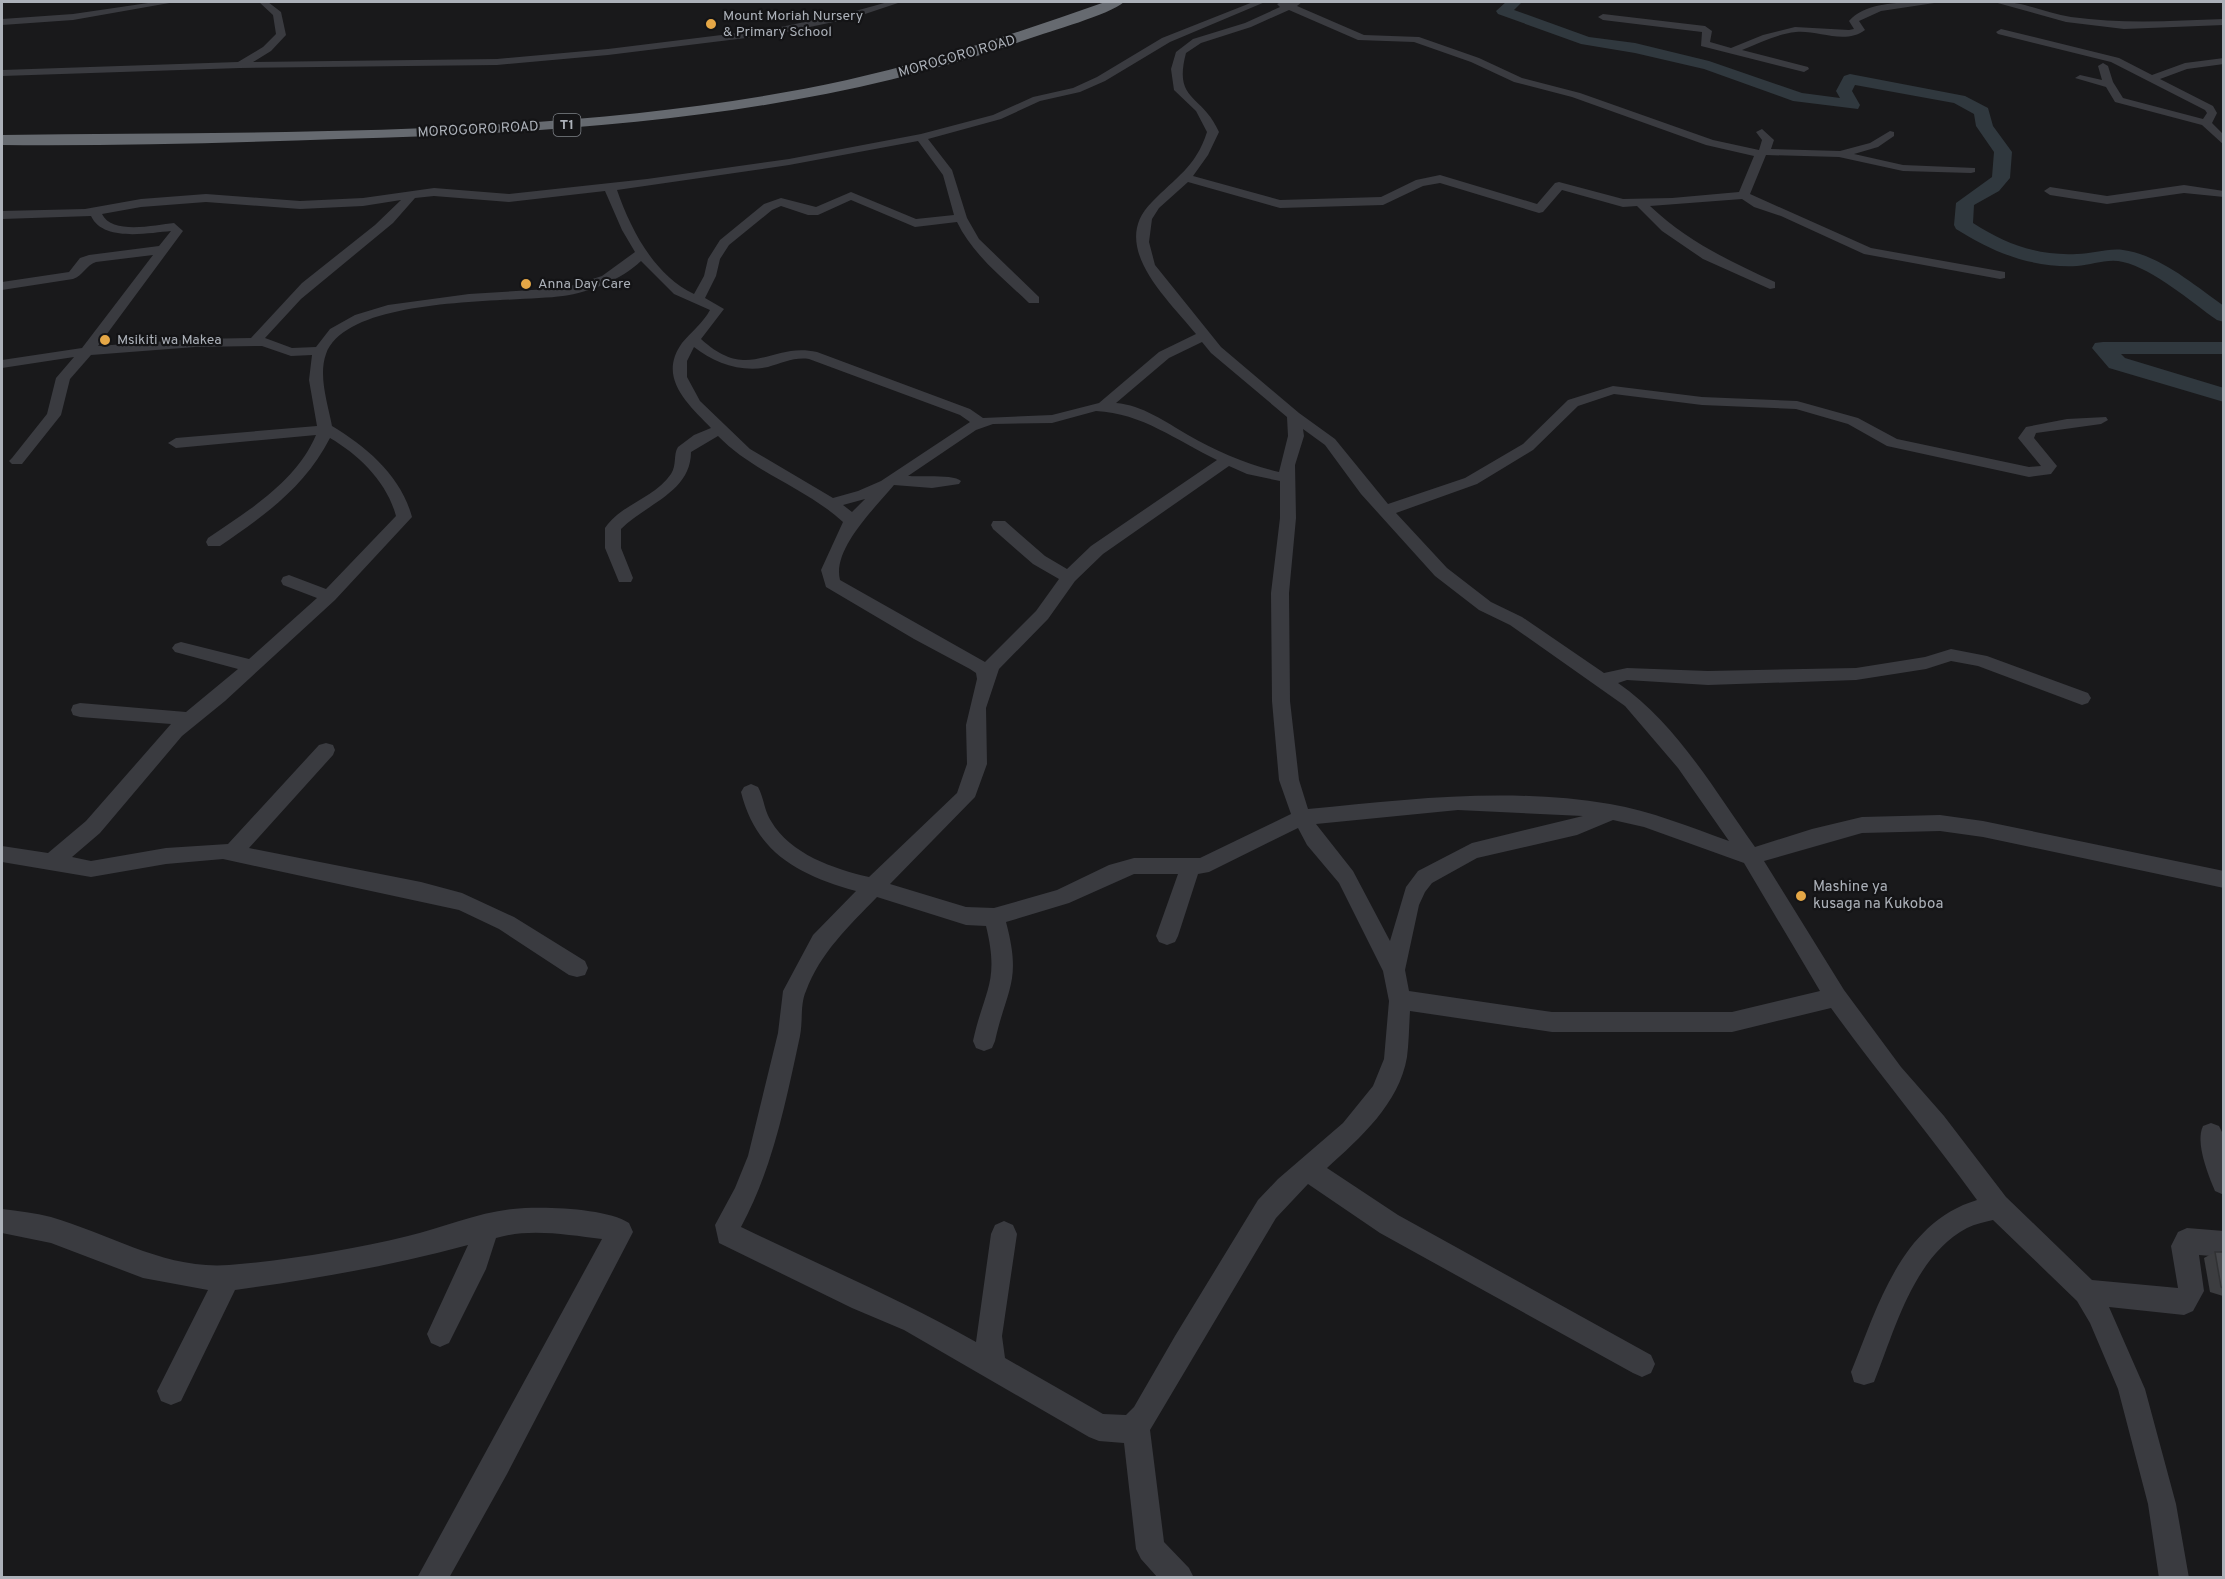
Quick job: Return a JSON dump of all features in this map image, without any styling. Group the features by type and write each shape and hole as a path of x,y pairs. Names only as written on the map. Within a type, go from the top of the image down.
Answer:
{"highway":[{"name":"MOROGORO ROAD","path":"2,124 487,117 613,107 842,73 952,46 1020,25 1080,2"},
{"name":"MOROGORO ROAD","path":"2,140 494,130 590,124 705,110 838,87 928,66 1051,29 1117,2"}],"street":[{"path":"2,22 73,17 170,2"},
{"path":"240,65 267,49 281,35 278,14 263,2"},
{"path":"2,74 240,65 461,64 608,52 771,32 850,16 896,2"},
{"path":"2,214 95,212 195,198 326,205 413,193 446,192 510,198 789,162 921,137 997,117 1037,99 1092,84 1166,40 1260,2"},
{"path":"1732,51 1758,39 1796,30 1811,30 1835,36 1849,33 1860,30 1854,21 1860,16 1900,4 1936,2"},
{"path":"1999,2 2031,7 2066,19 2124,26 2223,22"},
{"path":"1890,134 1874,145 1839,154 1813,156 1762,153 1710,142 1576,95 1512,78 1475,60 1425,41 1413,38 1362,38 1287,3 1248,25 1197,41 1182,52 1174,81 1176,87 1202,111 1213,132 1210,142 1175,190 1156,204 1145,219 1142,252 1149,266 1177,298 1203,336 1245,376 1330,442 1385,511 1441,572 1485,606 1516,621 1631,701 1685,763 1751,857 1836,998 1893,1075 1936,1124 1997,1206 2086,1292 2103,1325 2137,1409 2162,1504 2174,1578"},
{"path":"1603,18 1704,29 1707,31 1704,44 1804,69"},
{"path":"2001,32 2106,56 2204,105 2214,118 2223,142"},
{"path":"2150,79 2185,66 2223,61"},
{"path":"2103,66 2117,98 2129,104 2214,118"},
{"path":"2080,78 2110,85"},
{"path":"1743,195 1768,140 1762,132"},
{"path":"921,137 923,143 938,158 947,172 961,218 980,249 1034,300"},
{"path":"1839,154 1903,168 1971,170"},
{"path":"1184,177 1262,201 1280,204 1383,201 1435,179 1539,209 1559,186 1608,201 1623,203 1672,202 1743,195 1758,204 1785,213 1868,251 2000,275"},
{"path":"2219,178 2216,185 2223,194"},
{"path":"610,186 616,203 642,253 673,287 717,309 716,314 693,339 680,358 680,380 689,397 747,454 832,502 852,521"},
{"path":"2050,191 2107,200 2184,189 2223,194"},
{"path":"256,341 285,307 339,260 390,222 413,193"},
{"path":"698,299 710,276 714,259 724,243 744,225 777,203 787,203 812,212 825,209 851,196 915,223 961,218"},
{"path":"1638,201 1666,228 1707,256 1770,285"},
{"path":"17,461 51,420 63,378 87,351 177,231 176,228 113,228 102,223 95,212"},
{"path":"2,286 74,275 85,261 94,258 161,250"},
{"path":"214,542 280,497 293,484 326,429 317,392 320,351 337,330 372,313 420,303 534,295 579,288 607,279 642,253"},
{"path":"1104,406 1164,355 1203,336"},
{"path":"693,339 712,355 743,363 766,363 799,353 812,355 957,409 980,423"},
{"path":"2,364 87,351 256,341 291,352 320,351"},
{"path":"1385,511 1471,481 1528,447 1572,403 1613,390 1714,402 1797,405 1853,421 1892,442 2029,472 2046,471 2049,466 2026,438 2031,430 2067,423 2101,420"},
{"path":"832,502 863,495 890,480 950,439 980,423 1003,419 1052,419 1104,406 1120,408 1160,423 1184,439 1257,472 1287,478"},
{"path":"1228,460 1097,550 1069,577 1042,615 992,666 977,708 976,773 965,797 821,941 794,992 789,1033 760,1156 745,1195 728,1225 728,1233 861,1299 913,1321 1099,1428 1123,1431 1136,1426 1151,1407 1184,1345 1267,1209 1307,1169 1352,1131 1382,1093 1395,1059 1400,1002 1394,970 1346,877 1314,839 1289,780 1281,701 1280,593 1288,518 1287,478 1296,436 1294,416"},
{"path":"50,864 93,827 175,731 252,666 329,596 404,515 401,506 376,467 347,441 326,429 275,436 176,443"},
{"path":"625,578 613,548 613,528 622,517 670,485 682,471 685,460 683,450 688,444 721,429"},
{"path":"890,480 953,482"},
{"path":"890,480 865,510 852,521 829,570 832,583 920,636 976,664 984,669 987,678"},
{"path":"999,525 1039,560 1069,577"},
{"path":"290,581 329,596"},
{"path":"181,648 252,666"},
{"path":"1601,680 1627,674 1708,678 1856,674 1926,663 1951,655 1981,660 2082,698"},
{"path":"81,710 190,719"},
{"path":"232,853 326,750"},
{"path":"752,792 757,816 785,850 807,864 835,877 966,916 994,917 1062,897 1116,871 1134,866 1190,868 1202,866 1303,817 1458,802 1562,805 1612,812 1646,820 1751,857 1763,856 1812,837 1862,825 1908,822 1940,823 1983,829 2223,880"},
{"path":"1394,970 1409,905 1416,887 1425,877 1472,851 1577,827 1612,812"},
{"path":"2,854 50,864 99,869 200,851 232,853 422,891 462,902 478,908 577,968"},
{"path":"1167,936 1190,868"},
{"path":"984,1041 1000,993 1003,970 1004,950 994,917"},
{"path":"1400,1002 1432,1002 1459,1010 1493,1012 1542,1022 1721,1022 1760,1016 1836,998"},
{"path":"2211,1134 2223,1183"},
{"path":"1307,1169 1389,1224 1642,1364"},
{"path":"1864,1372 1905,1278 1931,1241 1955,1221 1997,1206"},
{"path":"2,1221 51,1230 143,1265 196,1276 227,1278 334,1264 408,1249 512,1221 548,1221 614,1228 620,1232 497,1464 432,1578"},
{"path":"440,1334 473,1268 486,1227"},
{"path":"992,1367 989,1336 1004,1234"},
{"path":"2086,1292 2184,1302 2190,1293 2191,1282 2184,1246 2187,1240 2223,1244"},
{"path":"171,1391 227,1278"},
{"path":"1136,1426 1145,1516 1151,1549 1179,1578"}],"building":[{"path":"2215,1252 2223,1252 2223,1288 2221,1287"}],"waterway":[{"path":"1515,2 1503,11 1586,41 1635,48 1709,66 1799,98 1852,105 1844,91 1850,79 1959,99 1982,112 1985,126 2003,152 2001,178 1993,187 1965,203 1963,225 1992,242 2031,257 2079,260 2120,255 2136,259 2176,282 2224,316"},
{"path":"2224,348 2103,348 2117,363 2224,395"}],"place":[{"name":"Mount Moriah Nursery & Primary School","path":"711,24"},
{"name":"Anna Day Care","path":"526,284"},
{"name":"Msikiti wa Makea","path":"105,340"},
{"name":"Mashine ya kusaga na Kukoboa","path":"1801,896"}]}
